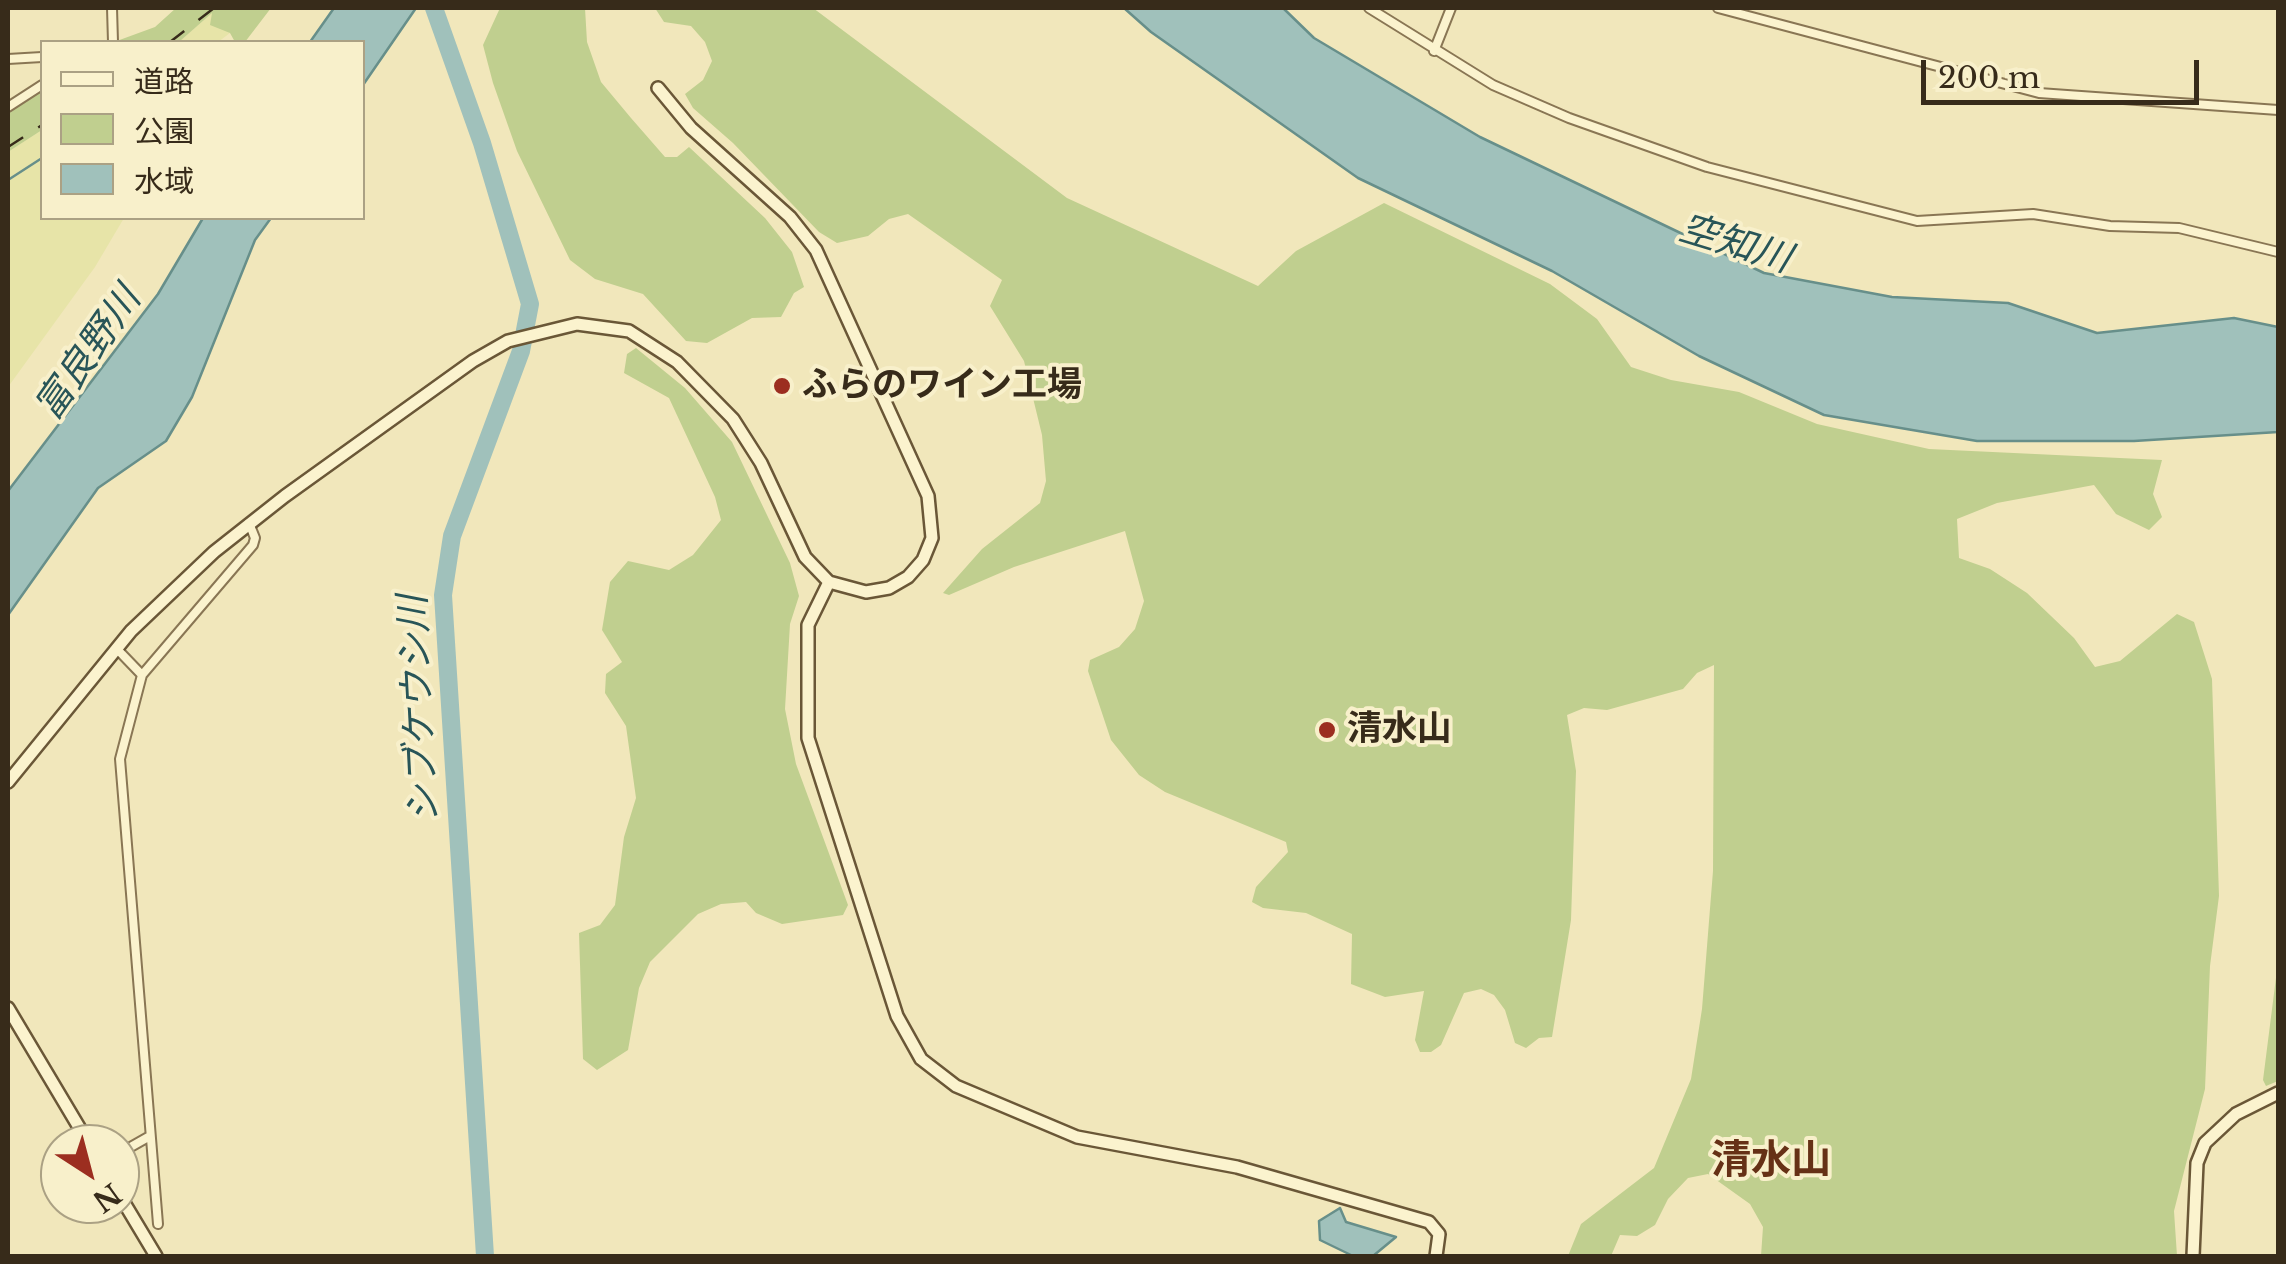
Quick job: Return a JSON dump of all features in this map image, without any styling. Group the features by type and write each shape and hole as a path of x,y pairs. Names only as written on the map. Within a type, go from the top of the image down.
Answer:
{"street":[{"path":"112,8 113,40"},
{"path":"1369,8 1493,85 1624,139 1706,166 1916,222 2033,214 2110,226 2179,228 2278,252"},
{"path":"1434,51 1451,8"},
{"path":"1718,8 2039,93 2278,110"},
{"path":"8,59 40,57"},
{"path":"8,107 40,87"},
{"path":"8,782 116,648 249,523 491,350 558,326 588,324 629,331 661,348 692,376 742,432 805,557 830,582 866,592 889,588 908,577 923,560 932,538 928,496 838,292 808,239 691,128 658,88"},
{"path":"158,1224 119,779 122,741 142,675 253,545 256,538 249,523"},
{"path":"830,582 808,625 808,738 896,1016 921,1059 956,1086 1077,1137 1237,1167 1430,1222 1439,1234 1436,1256"},
{"path":"116,648 142,675"},
{"path":"8,1008 77,1124"},
{"path":"2193,1256 2200,1153 2212,1134 2236,1114 2276,1094"},
{"path":"140,1141 150,1136"},
{"path":"137,1224 156,1256"}],"shaded area":[{"path":"213,12 230,33 221,40 181,40"},
{"path":"40,131 40,220 123,220 95,267 8,387 8,152"}],"green space":[{"path":"176,8 271,8 247,40 234,40 230,33 210,25 212,13 181,40 119,40 155,27"},
{"path":"500,8 585,8 587,42 601,82 631,118 665,157 677,157 689,147 765,218 792,252 804,287 794,293 781,317 752,318 707,343 686,341 643,294 595,279 570,260 517,151 493,83 483,45"},
{"path":"655,8 813,8 1067,198 1258,286 1296,251 1384,203 1550,284 1597,319 1631,367 1671,380 1739,392 1817,424 1929,449 2162,460 2153,494 2162,517 2149,530 2116,514 2094,485 1997,503 1957,519 1959,558 1990,569 2027,593 2074,638 2095,667 2120,661 2177,614 2194,622 2212,679 2219,896 2210,966 2205,1089 2174,1211 2177,1256 1761,1256 1763,1227 1750,1204 1708,1174 1688,1178 1668,1199 1655,1225 1637,1236 1620,1235 1611,1256 1568,1256 1581,1224 1654,1168 1691,1079 1702,1009 1713,871 1714,665 1697,673 1683,689 1607,710 1584,708 1567,715 1576,771 1571,920 1552,1037 1539,1038 1526,1048 1515,1043 1505,1010 1494,995 1481,989 1464,993 1441,1045 1431,1052 1420,1052 1415,1040 1424,991 1385,997 1351,984 1352,934 1306,913 1263,908 1252,902 1256,887 1288,852 1286,842 1165,792 1139,775 1111,740 1088,671 1090,660 1119,647 1135,629 1144,601 1125,531 1014,567 949,595 943,593 982,549 1040,503 1046,481 1042,435 1024,361 990,306 1002,280 908,214 889,219 868,236 837,243 819,232 733,143 693,108 685,94 703,80 712,61 705,42 691,26 664,22"},
{"path":"40,86 40,131 8,152 8,107"},
{"path":"636,348 685,388 732,442 790,563 799,596 790,624 785,709 796,764 848,905 843,915 782,924 756,913 746,902 721,904 698,914 650,962 639,988 628,1050 597,1070 583,1059 579,933 600,925 615,905 624,837 636,798 626,726 605,693 606,674 622,662 602,630 610,582 628,561 669,570 693,555 721,520 715,497 669,398 624,373 627,354"},
{"path":"2278,962 2278,1081 2266,1086 2263,1080"}],"water":[{"path":"334,8 416,8 365,82 365,40 311,40"},
{"path":"1124,8 1283,8 1314,38 1480,137 1764,273 1892,297 2008,303 2097,333 2234,318 2278,327 2278,432 2134,441 1977,441 1824,415 1699,356 1552,271 1358,178 1151,32"},
{"path":"202,220 270,220 255,240 192,397 166,441 98,488 8,615 8,491 158,294"},
{"path":"1340,1208 1346,1222 1396,1237 1373,1256 1353,1256 1320,1240 1319,1221"}],"waterway":[{"name":"シブケウシ川","path":"434,8 482,143 530,304 521,351 452,536 443,595 485,1256"},
{"path":"8,180 40,159"}],"railway":[{"path":"173,40 214,8"},
{"path":"8,147 40,126"}],"place":[{"name":"ふらのワイン工場","path":"782,386"},
{"name":"清水山","path":"1327,730"}],"district":[{"name":"清水山","path":"1771,1162"}],"water label":[{"name":"空知川","path":"1735,245"},
{"name":"富良野川","path":"89,354"}]}
